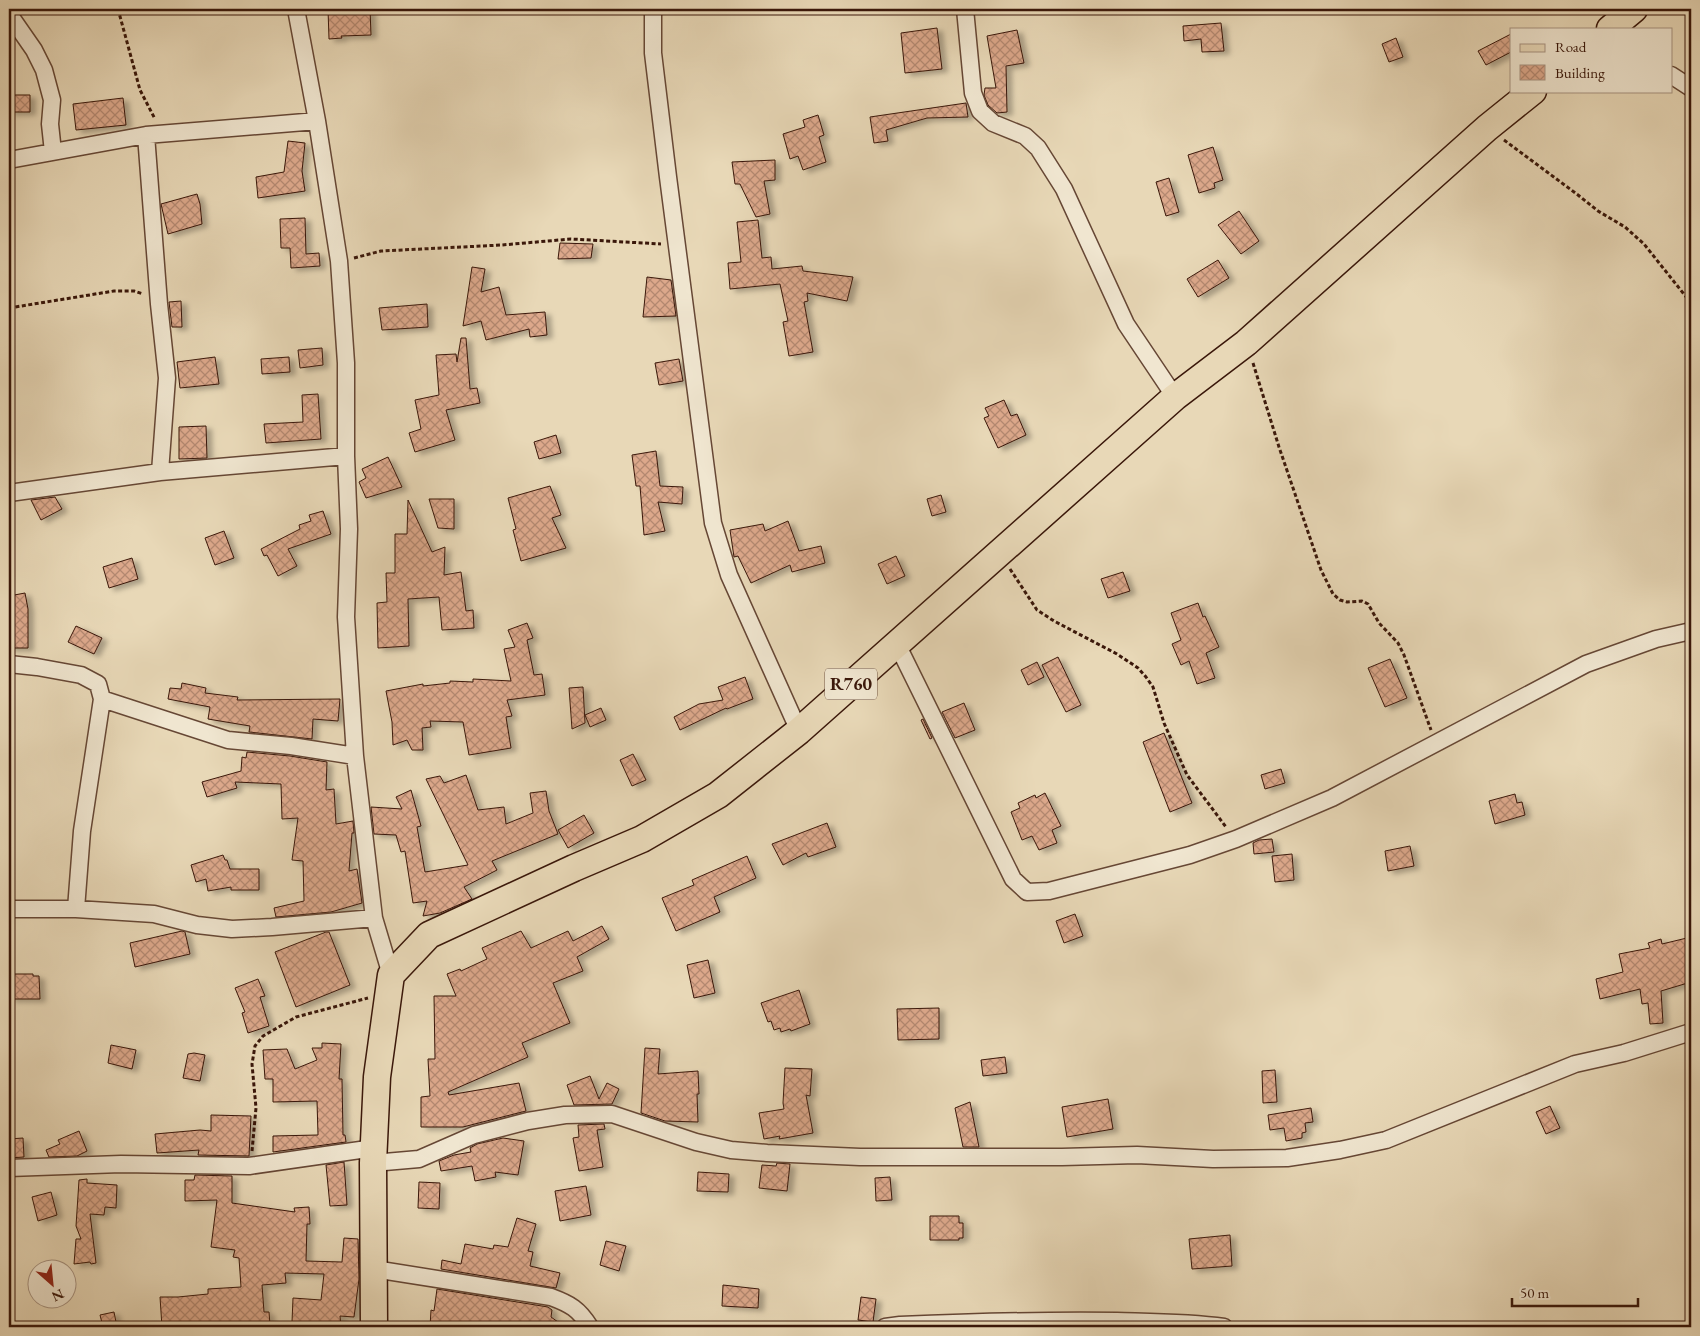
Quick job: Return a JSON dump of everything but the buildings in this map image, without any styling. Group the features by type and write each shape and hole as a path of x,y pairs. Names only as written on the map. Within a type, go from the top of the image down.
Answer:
{"main road":[{"name":"R760","path":"390,984 429,935 574,868 642,839 718,795 799,731 998,552 1176,397 1246,343 1487,128 1532,92"},
{"path":"374,1327 374,1155 377,1077 390,984"}],"street":[{"path":"296,9 317,121 339,262 346,363 346,456 349,529 346,617 355,756 374,918 390,984"},
{"path":"653,9 653,53 713,523 729,575 799,731"},
{"path":"965,9 973,93 980,111 993,123 1025,136 1038,148 1064,189 1126,324 1176,397"},
{"path":"9,14 34,50 44,70 52,100 50,124 54,152"},
{"path":"1672,76 1691,88"},
{"path":"9,160 154,134 317,121"},
{"path":"154,134 159,304 168,378 160,472"},
{"path":"9,493 160,472 346,456"},
{"path":"897,644 1013,879 1028,892 1049,891 1190,855 1236,839 1332,798 1586,664 1656,639 1691,631"},
{"path":"9,664 81,675 98,684 102,699 82,831 76,909"},
{"path":"102,699 228,740 292,746 355,756"},
{"path":"9,909 76,909 154,914 197,925 232,929 374,918"},
{"path":"9,1168 121,1164 249,1166 374,1155 418,1160 474,1135 528,1121 565,1115 612,1114 696,1142 730,1150 767,1153 860,1157 1137,1155 1213,1159 1287,1158 1340,1150 1386,1140 1575,1064 1624,1054 1691,1032"},
{"path":"374,1269 551,1297 575,1308 590,1327"},
{"path":"885,1327 910,1324 1071,1320 1157,1322 1224,1327"}],"path":[{"path":"118,9 154,134"},
{"path":"1487,128 1598,211 1625,226 1644,244 1691,303"},
{"path":"339,262 381,251 502,245 571,239 677,244"},
{"path":"9,308 114,291 134,291 159,304"},
{"path":"1246,343 1321,570 1333,594 1340,600 1347,602 1362,600 1368,604 1379,623 1398,643 1436,743"},
{"path":"998,552 1037,610 1117,654 1138,668 1153,687 1164,723 1187,775 1236,839"},
{"path":"249,1166 255,1132 256,1108 252,1064 255,1046 263,1036 296,1017 390,984"}]}
